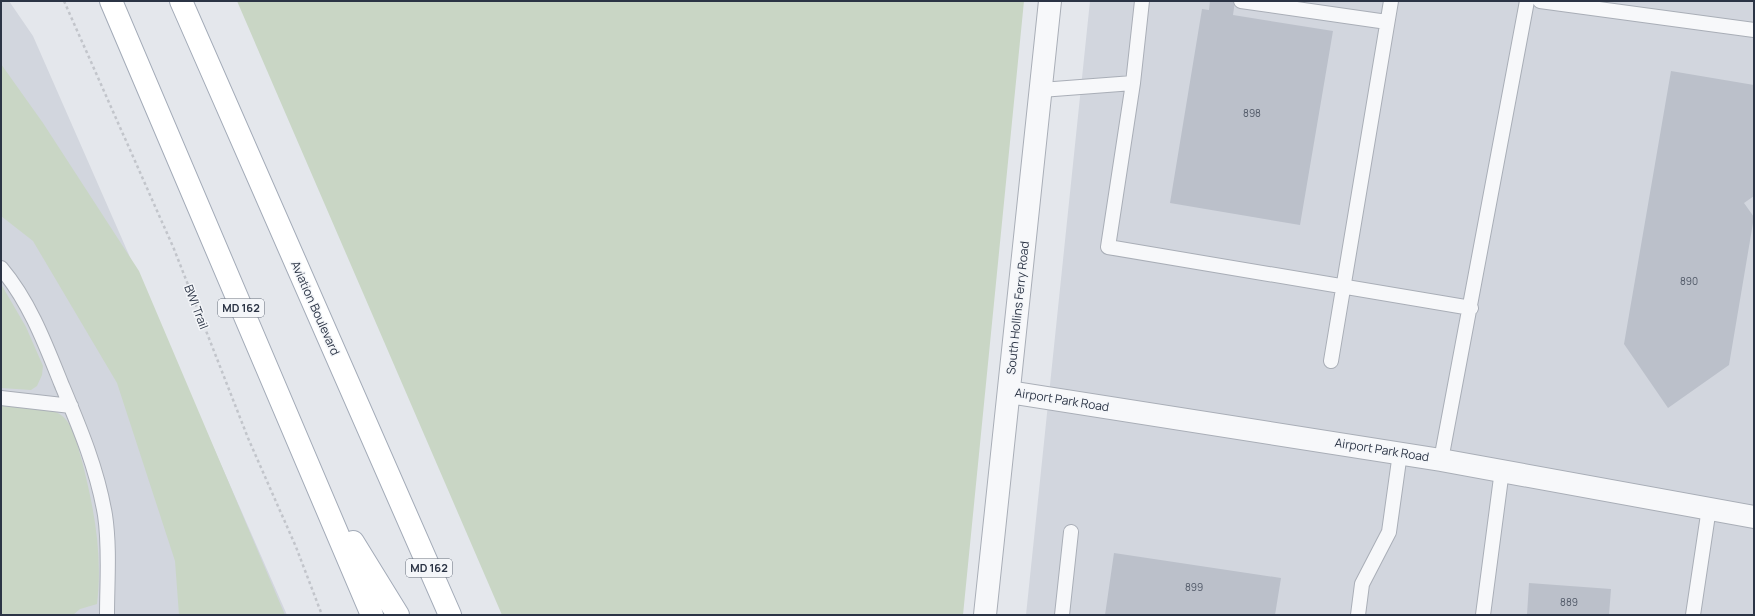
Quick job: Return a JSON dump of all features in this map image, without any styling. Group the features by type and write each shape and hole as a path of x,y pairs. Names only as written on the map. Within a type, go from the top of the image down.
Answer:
{"main road":[{"name":"MD 162","path":"110,1 372,615"},
{"name":"Aviation Boulevard","path":"181,1 450,615"},
{"path":"314,480 398,615"}],"street":[{"name":"South Hollins Ferry Road","path":"985,615 1050,1"},
{"name":"Airport Park Road","path":"1009,392 1502,470 1754,517"}],"lane":[{"path":"1142,1 1133,83 1108,247 1471,308"},
{"path":"1241,1 1387,22"},
{"path":"1330,361 1391,1"},
{"path":"1441,460 1471,308 1527,1"},
{"path":"1540,1 1754,30"},
{"path":"1041,90 1133,83"},
{"path":"1,268 25,303 40,332 91,458 105,516 108,546 106,615"},
{"path":"1,398 71,406"},
{"path":"1358,615 1362,584 1389,532 1400,453"},
{"path":"1483,615 1502,470"},
{"path":"1693,615 1709,508"},
{"path":"1062,615 1071,532"}],"path":[{"name":"BWI Trail","path":"64,1 174,249 248,438 296,547 322,615"}],"shaded area":[{"path":"1,1 9,1 33,36 287,615 1,615"},
{"path":"1090,1 1754,1 1754,615 1026,615"}],"green space":[{"path":"237,1 1024,1 963,615 502,615"},
{"path":"1,64 43,123 139,271 285,615 179,615 175,561 117,383 33,241 1,216"},
{"path":"1,284 26,327 43,366 42,375 37,386 31,390 1,388"},
{"path":"1,404 32,406 48,409 61,415 72,429 79,449 94,514 98,550 99,586 97,604 80,609 73,615 1,615"}],"building":[{"path":"1210,1 1235,1 1233,15 1333,31 1300,225 1170,203 1202,9 1209,10"},
{"path":"1671,71 1754,85 1754,196 1744,203 1754,217 1729,365 1668,408 1624,344"},
{"path":"1114,553 1281,578 1275,615 1105,615"},
{"path":"1529,583 1611,589 1609,615 1527,615"}]}
